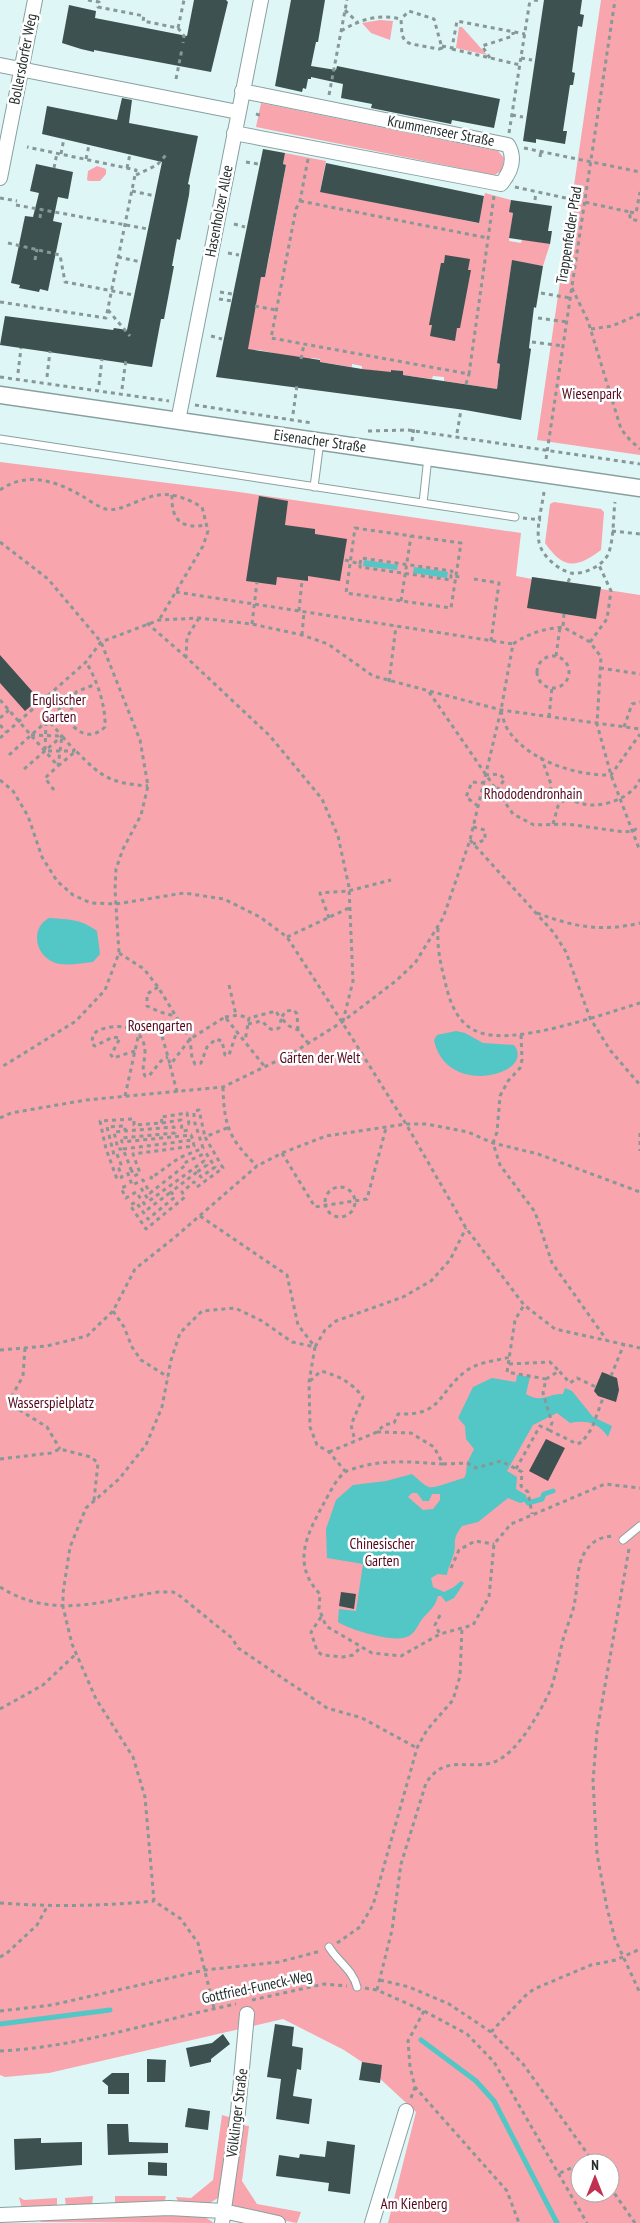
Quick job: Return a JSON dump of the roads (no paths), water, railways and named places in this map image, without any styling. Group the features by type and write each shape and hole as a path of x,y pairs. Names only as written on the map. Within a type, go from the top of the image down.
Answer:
{"street":[{"name":"Bollersdorfer Weg","path":"0,178 35,0"},
{"name":"Hasenholzer Allee","path":"178,422 261,0"},
{"path":"0,65 238,112"},
{"name":"Krummenseer Straße","path":"234,133 499,184 509,175 512,165 511,152 508,145 242,91"},
{"name":"Eisenacher Straße","path":"0,395 640,488"},
{"name":"Völklinger Straße","path":"223,2217 238,2112 245,2006"},
{"path":"372,2223 406,2111"},
{"path":"0,2215 169,2208 223,2217 278,2223"}],"lane":[{"path":"0,439 515,517"},
{"path":"314,487 320,441"},
{"path":"423,503 428,457"},
{"path":"623,1540 640,1526"},
{"path":"329,1947 335,1957 354,1976 357,1987"}],"water":[{"path":"364,560 398,565 397,570 363,566"},
{"path":"414,567 448,572 447,578 413,573"},
{"path":"49,918 79,922 97,931 100,954 93,962 73,964 57,963 47,958 39,947 37,934 43,922"},
{"path":"456,1031 465,1033 483,1043 514,1045 518,1056 513,1065 502,1072 487,1076 471,1075 455,1070 442,1058 434,1040 437,1035"},
{"path":"517,1375 530,1377 526,1394 536,1398 563,1394 565,1388 572,1391 593,1417 612,1426 608,1437 596,1425 586,1422 570,1423 557,1413 533,1425 507,1471 517,1477 516,1489 526,1495 527,1501 520,1503 508,1498 478,1522 462,1526 455,1539 454,1551 447,1575 438,1574 431,1578 433,1587 444,1592 461,1581 464,1583 454,1598 446,1602 441,1596 438,1596 434,1606 413,1632 403,1638 373,1635 352,1629 338,1622 339,1609 356,1611 363,1564 327,1558 326,1529 336,1500 353,1485 386,1481 412,1474 429,1487 440,1486 464,1478 467,1463 474,1449 466,1439 465,1426 458,1418 473,1387 492,1378 516,1382","holes":["412,1493 417,1493 423,1501 429,1501 432,1494 440,1494 440,1500 433,1509 423,1510 408,1497"]}],"waterway":[{"path":"527,1501 528,1503 542,1499 544,1494 553,1491"},
{"path":"0,2024 110,2010"},
{"path":"421,2040 476,2081 494,2101 557,2223"}],"park label":[{"name":"Wiesenpark","path":"592,394"},
{"name":"Englischer Garten","path":"59,708"},
{"name":"Rhododendronhain","path":"533,794"},
{"name":"Rosengarten","path":"160,1026"},
{"name":"Gärten der Welt","path":"320,1058"},
{"name":"Wasserspielplatz","path":"51,1403"},
{"name":"Chinesischer Garten","path":"382,1552"},
{"name":"Am Kienberg","path":"414,2204"}]}
